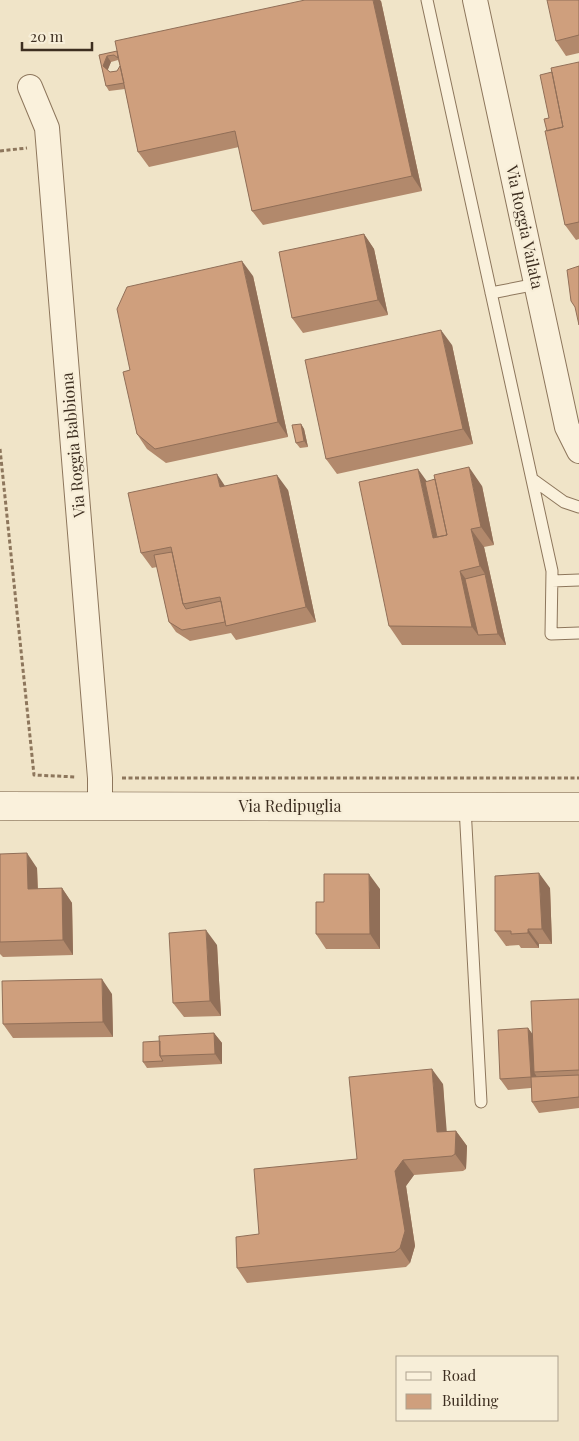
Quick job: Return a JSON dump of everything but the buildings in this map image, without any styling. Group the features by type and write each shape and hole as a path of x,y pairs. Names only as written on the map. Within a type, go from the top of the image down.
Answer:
{"street":[{"name":"Via Roggia Vailata","path":"476,0 568,427 576,449 579,451"},
{"name":"Via Roggia Babbiona","path":"30,87 47,128 100,778 100,806"},
{"name":"Via Redipuglia","path":"0,806 579,807"}],"lane":[{"path":"428,0 552,571 551,634 579,633"},
{"path":"491,293 537,284"},
{"path":"532,480 564,502 579,507"},
{"path":"552,580 579,580"},
{"path":"465,807 481,1102"}],"path":[{"path":"0,449 34,775 100,778 579,778"}]}
